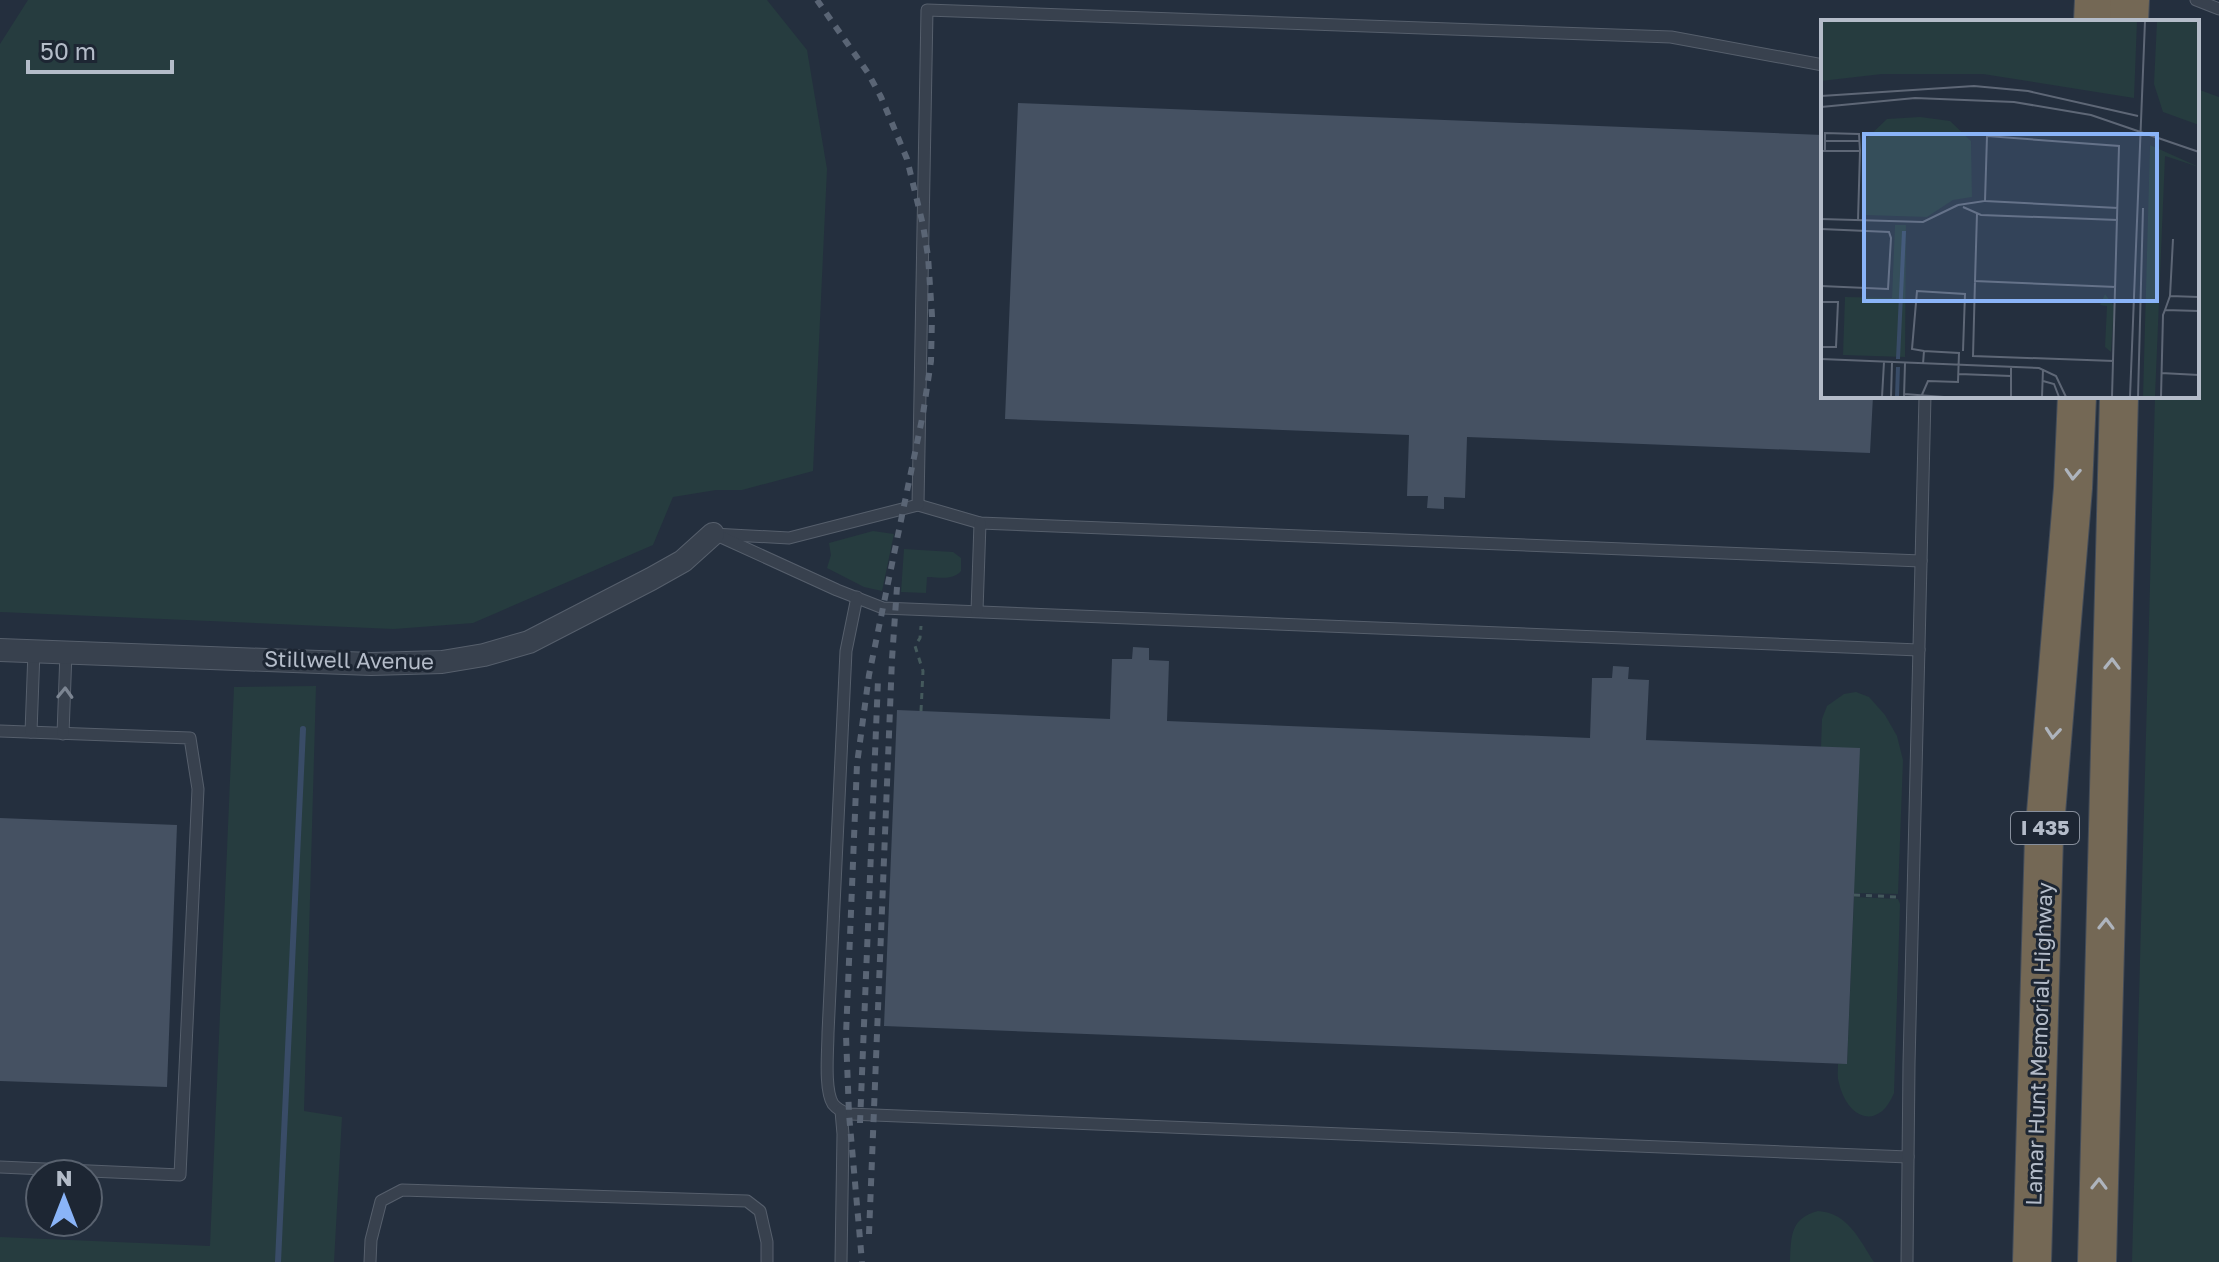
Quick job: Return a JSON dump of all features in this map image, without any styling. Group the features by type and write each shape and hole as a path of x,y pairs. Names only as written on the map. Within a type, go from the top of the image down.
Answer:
{"highway":[{"path":"2093,20 2094,0"},
{"path":"2129,20 2130,0"},
{"name":"Lamar Hunt Memorial Highway","path":"2032,1262 2044,837 2073,488 2077,398"},
{"name":"I 435","path":"2097,1262 2119,398"}],"street":[{"name":"Stillwell Avenue","path":"0,650 371,664 442,662 484,655 529,642 683,561 713,534"}],"lane":[{"path":"2196,0 2219,9"},
{"path":"918,505 927,10 1671,37 1821,65"},
{"path":"1907,1262 1925,398"},
{"path":"713,534 789,538 918,505 980,523 1921,561"},
{"path":"977,611 980,523"},
{"path":"713,534 883,608 1919,650"},
{"path":"857,597 846,651 828,1033 829,1094 841,1111 849,1114 1908,1157"},
{"path":"31,732 34,651"},
{"path":"63,734 66,652"},
{"path":"0,731 190,738 198,789 180,1175 0,1167"},
{"path":"841,1111 841,1262"},
{"path":"370,1262 371,1240 381,1201 402,1190 747,1201 760,1211 767,1242 767,1262"}],"path":[{"path":"921,711 923,671 915,646 920,638 922,609"},
{"path":"1854,895 1913,897"}],"green space":[{"path":"28,0 767,0 807,50 827,169 813,471 742,490 716,490 673,497 653,545 473,623 394,629 0,612 0,44"},
{"path":"2199,90 2219,97 2219,1262 2132,1262 2155,398 2199,398"},
{"path":"873,531 894,534 882,591 864,587 827,568 831,555 829,543"},
{"path":"904,549 953,552 961,558 961,571 949,577 927,577 926,593 901,592"},
{"path":"316,686 304,1111 342,1117 334,1262 0,1262 0,1237 210,1246 234,687"},
{"path":"1856,692 1869,697 1885,715 1897,736 1903,760 1898,894 1854,893 1821,747 1822,719 1827,706 1844,694"},
{"path":"1854,897 1898,899 1900,904 1894,1093 1880,1113 1872,1116 1864,1116 1849,1105 1838,1076 1838,1064 1847,1063"},
{"path":"1818,1211 1845,1222 1874,1262 1790,1262 1792,1237 1797,1224 1802,1218"}],"building":[{"path":"1018,103 1821,135 1821,398 1873,398 1870,453 1467,437 1465,498 1444,497 1444,509 1427,508 1428,496 1407,496 1409,435 1005,419"},
{"path":"1133,647 1149,648 1149,660 1169,661 1167,721 1590,738 1592,678 1612,678 1613,666 1629,667 1628,679 1649,680 1646,740 1860,748 1847,1064 884,1026 897,710 1110,719 1112,659 1132,659"},
{"path":"0,818 177,825 167,1087 0,1081"}],"waterway":[{"path":"278,1262 303,729"}],"railway":[{"path":"817,0 868,73 907,159 928,256 932,316 931,361 923,414 869,675 857,764 846,1035 849,1114 862,1262"},
{"path":"869,1234 897,587"},
{"path":"860,1123 878,680"}]}
